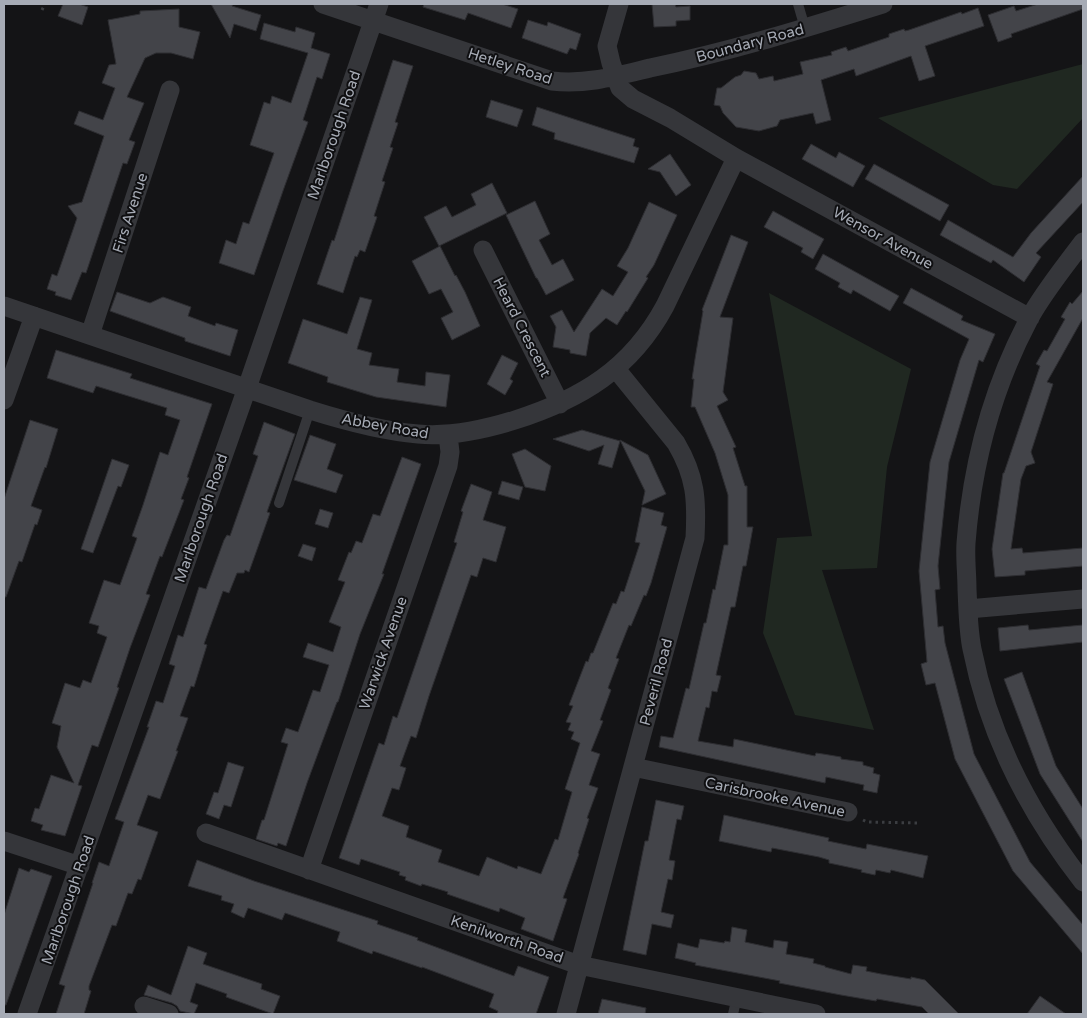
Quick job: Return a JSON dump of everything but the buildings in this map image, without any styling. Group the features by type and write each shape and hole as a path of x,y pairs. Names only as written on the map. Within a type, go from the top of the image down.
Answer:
{"street":[{"name":"Hetley Road","path":"323,4 376,12 552,81 572,83 616,76"},
{"path":"619,4 607,46 610,63 620,88 633,99 670,118 736,158"},
{"name":"Boundary Road","path":"616,76 670,64 805,28 883,4"},
{"name":"Marlborough Road","path":"27,1014 247,388 376,12"},
{"name":"Firs Avenue","path":"90,335 170,90"},
{"name":"Abbey Road","path":"4,306 310,410 376,428 417,434 448,435 494,426 560,404 588,389 616,369 639,346 656,322 736,158"},
{"name":"Wensor Avenue","path":"736,158 1030,318"},
{"path":"1083,242 1030,318 995,396 973,479 966,545 968,609 972,647 999,739 1034,812 1083,882"},
{"name":"Heard Crescent","path":"483,250 560,404"},
{"path":"4,400 34,316"},
{"name":"Peveril Road","path":"566,1014 695,538 695,489 684,456 676,443 616,369"},
{"name":"Warwick Avenue","path":"309,870 448,466 450,452 448,435"},
{"path":"968,609 1083,599"},
{"name":"Carisbrooke Avenue","path":"633,767 848,812"},
{"name":"Kenilworth Road","path":"206,833 579,965 735,1006 816,1014"},
{"path":"4,841 80,866"},
{"path":"144,1006 169,1014"}],"lane":[{"path":"798,4 805,28"},
{"path":"279,503 310,410"}],"path":[{"path":"42,10 45,4"},
{"name":"Carisbrooke Avenue","path":"848,812 867,822 917,823"}],"shaded area":[{"path":"1083,64 1083,118 1017,189 993,185 878,118"},
{"path":"769,293 911,369 887,467 877,568 822,570 874,730 795,715 763,633 777,538 812,536"}]}
